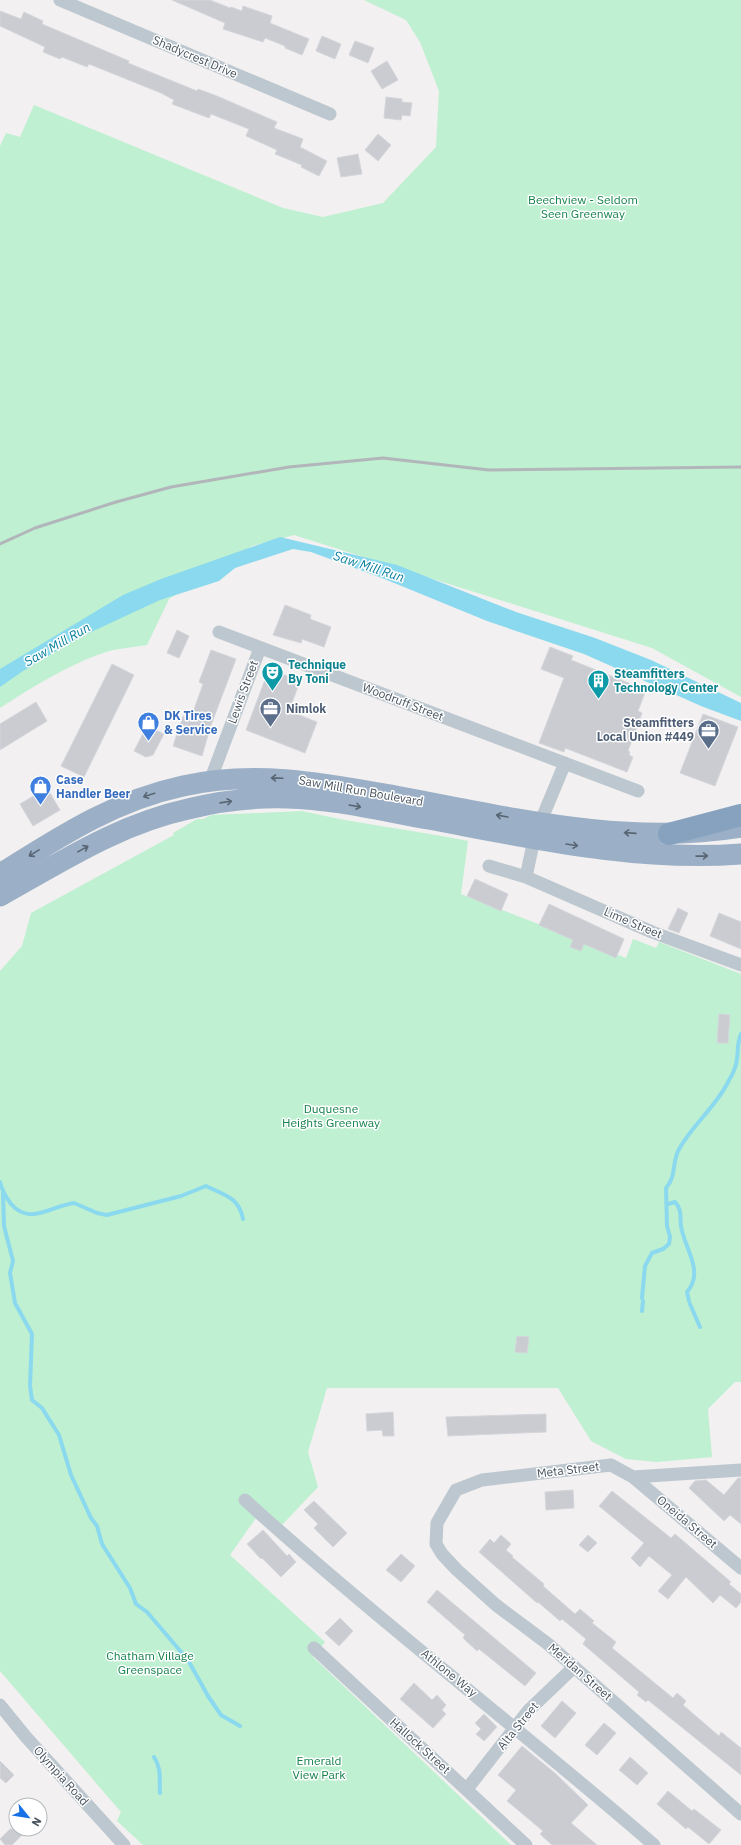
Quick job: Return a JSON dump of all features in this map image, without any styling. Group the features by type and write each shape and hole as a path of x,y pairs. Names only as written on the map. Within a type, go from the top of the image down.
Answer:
{"highway":[{"name":"Saw Mill Run Boulevard","path":"0,874 78,825 109,810 156,793 210,781 260,778 311,781 636,853 697,856 741,854"},
{"path":"188,809 210,781"},
{"name":"Saw Mill Run Boulevard","path":"0,896 118,831 188,809 255,798 310,799 537,831 669,834 741,827"},
{"path":"669,834 741,815"}],"street":[{"name":"Shadycrest Drive","path":"60,0 330,114"},
{"name":"Woodruff Street","path":"219,632 638,791"},
{"name":"Lewis Street","path":"210,781 260,648"},
{"path":"526,877 537,831 565,763"},
{"name":"Lime Street","path":"489,866 526,877 652,932 741,965"},
{"name":"Meta Street","path":"437,1523 456,1490 482,1480 611,1465 633,1477"},
{"path":"633,1477 741,1470"},
{"name":"Oneida Street","path":"633,1477 741,1568"},
{"name":"Athlone Way","path":"245,1500 315,1563 516,1728 654,1845"},
{"name":"Meridan Street","path":"437,1523 436,1544 442,1554 496,1605 530,1629 741,1814"},
{"name":"Hallock Street","path":"314,1648 526,1845"},
{"name":"Alta Street","path":"467,1789 540,1698 574,1667"},
{"name":"Olympia Road","path":"0,1705 26,1737 124,1845"}],"green space":[{"name":"Beechview - Seldom Seen Greenway","path":"364,0 741,0 741,697 652,648 294,535 252,546 169,599 147,645 113,650 84,660 26,691 0,708 0,146 6,133 20,137 34,105 283,208 323,217 383,203 436,147 439,91 420,42 406,20"},
{"name":"Duquesne Heights Greenway","path":"302,811 343,820 468,841 461,894 626,958 633,939 656,948 659,942 741,974 741,1382 735,1382 708,1409 712,1457 657,1462 626,1459 591,1441 558,1388 327,1388 308,1452 318,1487 282,1525 263,1508 230,1555 325,1642 313,1657 511,1845 143,1845 117,1821 121,1812 0,1671 0,971 22,946 31,913 174,835 173,833 197,819 203,819 212,815"}],"water":[{"name":"Saw Mill Run","path":"280,537 397,565 516,612 595,638 651,660 741,703 741,721 701,706 584,654 487,621 382,578 311,552 293,549 235,568 219,581 160,600 76,639 23,671 0,687 0,669 123,595 161,579"}],"building":[{"path":"172,0 210,0 242,11 243,6 272,16 270,23 309,39 302,55 265,38 263,42 223,29 225,23"},
{"path":"0,11 21,19 24,12 43,21 42,24 129,61 128,63 197,91 198,89 217,96 277,122 274,128 303,139 300,147 327,161 319,176 301,167 302,165 275,154 277,150 246,136 249,129 211,114 209,118 172,104 174,100 161,93 89,64 87,67 62,57 60,59 43,52 45,47 0,26"},
{"path":"322,36 341,44 335,59 316,51"},
{"path":"355,41 374,48 368,63 349,55"},
{"path":"387,61 398,80 382,89 371,71"},
{"path":"386,97 402,99 402,102 412,103 410,116 402,115 401,120 384,118"},
{"path":"378,134 391,145 378,161 365,150"},
{"path":"358,154 362,174 341,177 337,158"},
{"path":"285,605 311,615 310,619 331,627 324,647 302,639 301,643 273,635"},
{"path":"177,630 189,636 179,658 167,653"},
{"name":"Steamfitters Technology Center","path":"550,647 573,656 571,660 646,690 638,711 642,713 628,751 630,752 629,755 633,757 627,772 565,748 564,752 539,743 564,678 541,669"},
{"path":"211,650 236,659 211,725 202,756 173,746 183,716 191,718 203,684 199,682"},
{"path":"112,664 134,675 84,777 61,766"},
{"path":"269,669 300,681 289,711 317,722 305,753 246,730"},
{"path":"36,702 47,721 0,750 0,724"},
{"name":"Steamfitters Local Union #449","path":"703,714 738,727 715,786 680,773"},
{"name":"DK Tires & Service","path":"147,726 164,734 153,755 146,757 134,751"},
{"name":"Case Handler Beer","path":"47,788 60,810 33,826 20,804"},
{"path":"475,879 508,894 501,911 467,896"},
{"path":"549,904 624,939 616,958 584,944 581,951 570,947 573,940 539,925"},
{"path":"678,908 688,913 679,933 668,929"},
{"path":"719,913 741,922 741,949 710,936"},
{"path":"719,1014 730,1015 728,1043 717,1043"},
{"path":"517,1336 529,1337 527,1353 515,1352"},
{"path":"393,1412 394,1436 383,1436 382,1430 367,1431 366,1414"},
{"path":"546,1414 546,1432 448,1436 446,1417"},
{"path":"738,1478 741,1478 741,1524 730,1515 724,1521 689,1488 695,1481 706,1480 724,1495"},
{"path":"573,1490 574,1508 546,1510 545,1492"},
{"path":"612,1491 671,1538 675,1534 731,1582 729,1584 741,1594 741,1602 736,1608 720,1595 713,1603 686,1577 668,1599 658,1591 672,1575 649,1556 640,1567 631,1558 644,1543 599,1506"},
{"path":"314,1501 347,1533 333,1547 314,1528 318,1524 304,1510"},
{"path":"263,1530 287,1556 289,1554 296,1562 281,1577 247,1544"},
{"path":"501,1535 511,1544 506,1550 513,1556 512,1557 544,1584 543,1586 575,1614 580,1609 594,1621 592,1623 616,1642 612,1648 673,1698 677,1693 686,1701 683,1705 719,1736 721,1732 741,1748 741,1775 648,1700 646,1702 637,1695 639,1692 583,1644 586,1639 562,1619 560,1621 538,1602 537,1603 479,1552 490,1539 494,1543"},
{"path":"588,1535 597,1543 588,1552 579,1545"},
{"path":"401,1554 415,1566 401,1582 386,1570"},
{"path":"437,1590 536,1673 525,1686 479,1649 477,1651 463,1638 465,1635 427,1602"},
{"path":"340,1618 353,1631 339,1646 325,1633"},
{"path":"414,1683 432,1700 437,1695 446,1705 442,1710 446,1714 433,1728 400,1699"},
{"path":"562,1701 576,1713 555,1738 541,1726"},
{"path":"484,1714 497,1727 484,1741 476,1734 481,1729 475,1723"},
{"path":"604,1723 616,1733 597,1755 585,1745"},
{"path":"522,1746 556,1774 588,1805 571,1823 597,1845 552,1845 540,1834 543,1831 507,1801 516,1790 498,1775"},
{"path":"630,1757 648,1773 637,1785 619,1770"},
{"path":"0,1761 14,1775 6,1783 0,1778"},
{"path":"668,1791 692,1811 694,1809 721,1830 709,1844 688,1827 686,1829 657,1804"},
{"path":"8,1831 8,1837 20,1837 12,1845 5,1845 0,1839"}],"waterway":[{"path":"642,1298 645,1266 652,1253 663,1249 669,1244 670,1237 667,1226 666,1188 673,1175 676,1156 683,1142 716,1102 734,1072 741,1034"},
{"path":"0,1182 4,1193 11,1204 26,1214 41,1213 74,1203 97,1213 107,1215 181,1196 206,1186 234,1201 238,1206 243,1219"},
{"path":"3,1193 4,1226 13,1261 10,1273 15,1303 32,1334 30,1386 32,1400 42,1408 59,1435 71,1475 91,1518 97,1526 102,1544 130,1588 136,1604 147,1612 188,1660 208,1696 221,1715 240,1726"},
{"path":"668,1204 675,1202 679,1208 681,1226 694,1268 692,1284 687,1292 689,1301"},
{"path":"642,1311 643,1301"},
{"path":"690,1304 700,1327"},
{"path":"154,1757 157,1761 160,1774 160,1793"}],"railway":[{"path":"0,544 35,528 116,502 171,487 289,467 383,458 489,470 741,467"}],"place":[{"name":"Technique By Toni","path":"273,692"},
{"name":"Steamfitters Technology Center","path":"599,700"},
{"name":"Nimlok","path":"271,728"},
{"name":"DK Tires & Service","path":"149,742"},
{"name":"Steamfitters Local Union #449","path":"709,750"},
{"name":"Case Handler Beer","path":"40,806"}],"park label":[{"name":"Chatham Village Greenspace","path":"150,1663"},
{"name":"Emerald View Park","path":"319,1768"}]}
